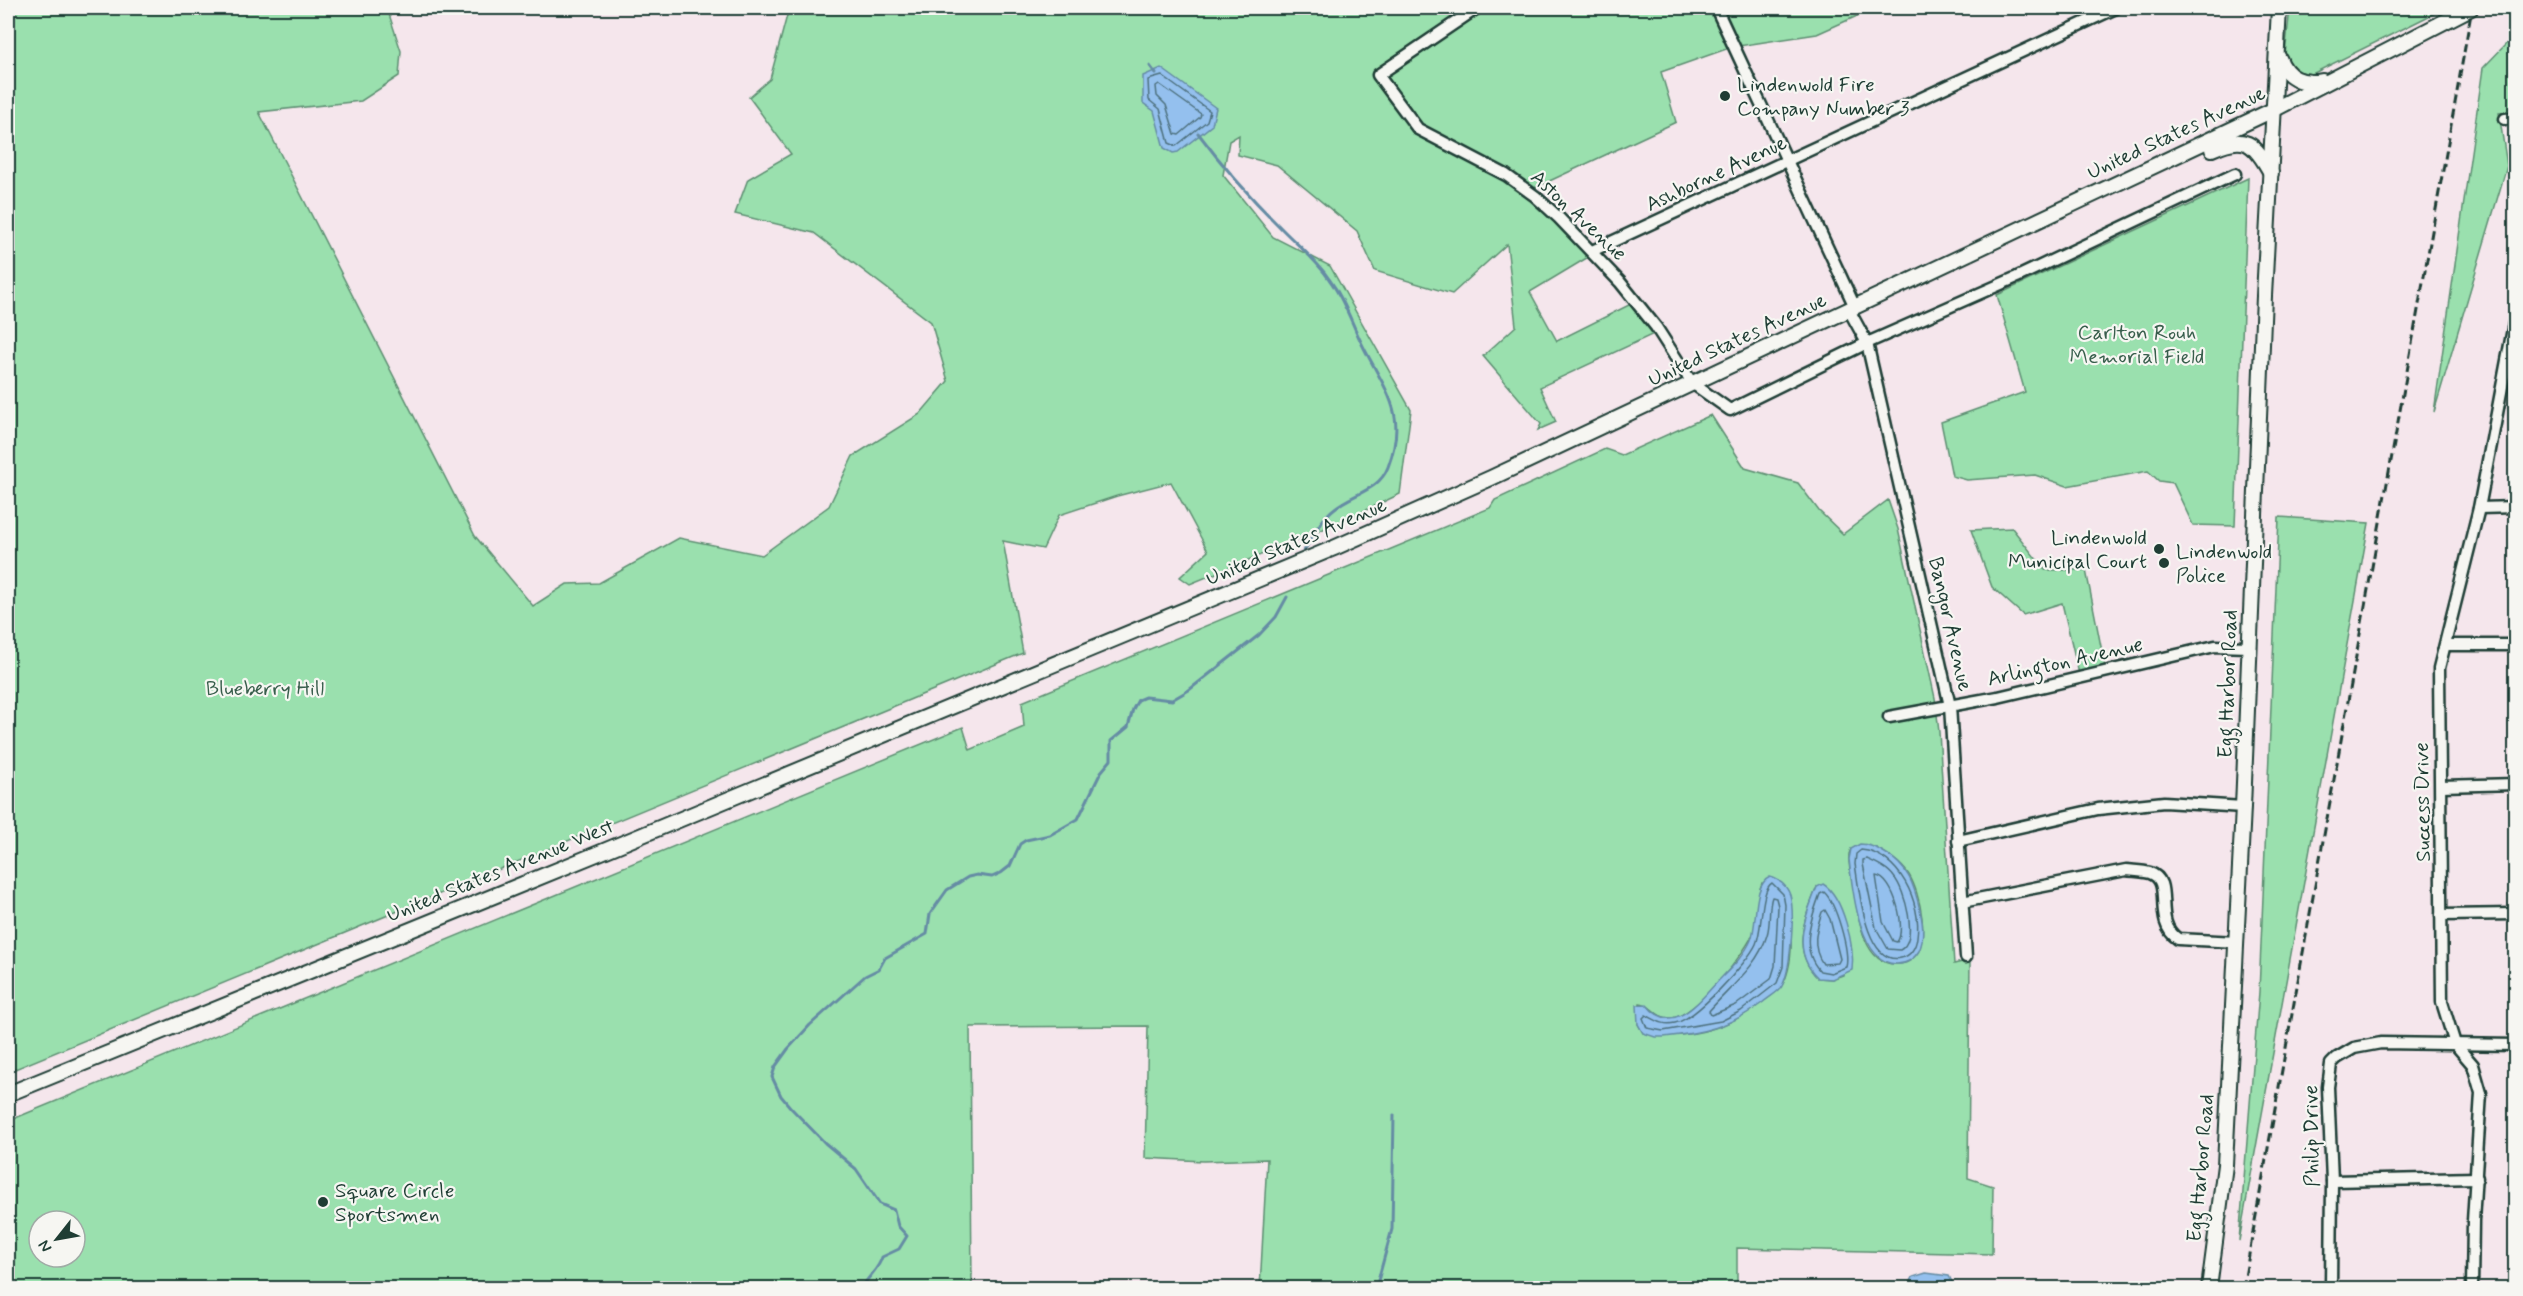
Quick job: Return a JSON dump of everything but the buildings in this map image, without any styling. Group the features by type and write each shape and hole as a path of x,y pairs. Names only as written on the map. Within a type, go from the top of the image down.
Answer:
{"street":[{"name":"Aston Avenue","path":"1477,8 1378,75 1406,117 1418,129 1513,180 1535,196 1592,251 1656,327 1692,383 1730,410 1867,344"},
{"name":"Bangor Avenue","path":"1716,8 1867,344 1950,706 1966,957"},
{"name":"Ashborne Avenue","path":"1592,251 2116,8"},
{"name":"Egg Harbor Road","path":"2209,1288 2225,1165 2279,8"},
{"name":"United States Avenue","path":"1008,683 1334,548 1491,478 2275,109 2471,8"},
{"path":"2277,54 2284,71 2300,81 2310,83 2330,79"},
{"path":"2172,157 2193,157 2228,142 2241,141 2256,149 2271,173"},
{"path":"1867,344 2235,174"},
{"name":"Success Drive","path":"2472,1288 2481,1093 2473,1065 2455,1044 2442,1002 2439,669 2479,508 2516,313"},
{"path":"2479,508 2516,507"},
{"path":"2446,645 2516,645"},
{"name":"Arlington Avenue","path":"1889,717 1950,706 2215,646 2249,647"},
{"name":"United States Avenue West","path":"8,1094 1008,683"},
{"path":"2441,786 2516,784"},
{"path":"1958,841 2098,809 2164,802 2243,807"},
{"path":"1962,902 2126,870 2151,873 2163,886 2164,923 2171,934 2178,939 2237,942"},
{"path":"2441,915 2516,914"},
{"name":"Philip Drive","path":"2331,1288 2332,1181 2328,1087 2331,1065 2337,1058 2354,1048 2381,1044 2516,1045"},
{"path":"2332,1181 2476,1178"}],"green space":[{"name":"Blueberry Hill","path":"8,8 387,8 401,51 399,76 361,101 259,112 475,536 533,606 567,584 599,583 679,538 762,555 829,506 853,456 920,414 948,381 931,322 814,233 735,214 748,179 791,154 749,97 770,79 789,8 1875,8 1817,34 1732,47 1661,72 1676,122 1528,191 1595,253 1530,292 1557,341 1637,301 1658,332 1540,387 1556,422 1538,430 1541,424 1483,356 1516,326 1507,244 1452,294 1375,271 1357,231 1277,165 1238,155 1239,135 1229,141 1223,175 1273,237 1330,266 1411,410 1400,494 1343,521 1190,584 1180,577 1208,551 1171,482 1117,496 1059,515 1043,549 1003,541 1023,653 8,1072"},
{"path":"2290,8 2445,8 2312,74 2296,71 2285,55"},
{"path":"2515,37 2515,112 2499,113 2507,166 2434,412 2483,68"},
{"name":"Carlton Rouh Memorial Field","path":"2248,178 2235,526 2193,525 2173,483 2159,481 2148,471 2067,486 2035,475 1967,480 1952,476 1941,422 2025,392 1997,295"},
{"path":"1711,415 1745,468 1798,483 1819,511 1843,534 1888,500 1898,529 1935,698 1954,964 1970,960 1968,1178 1993,1186 1992,1254 1737,1248 1737,1288 1260,1288 1267,1159 1203,1161 1145,1158 1148,1026 970,1027 972,1288 8,1288 8,1121 963,727 970,750 1024,727 1022,702 1490,508 1495,500 1605,449 1622,455","holes":["1874,847 1898,862 1906,870 1917,893 1922,917 1922,941 1913,958 1905,963 1885,962 1876,956 1869,948 1860,925 1849,854 1851,849","1762,883 1791,905 1789,966 1781,987 1750,1011 1722,1026 1692,1034 1643,1033 1638,1024 1640,1003 1666,1018 1682,1015 1706,995 1732,966 1743,952 1755,929","1817,887 1843,915 1847,930 1843,975 1832,979 1818,978 1809,968 1802,946 1805,922"]},
{"path":"2279,517 2369,523 2239,1241 2259,992"},
{"path":"2012,528 2045,570 2086,570 2106,672 2080,678 2062,603 2023,615 1992,587 1971,530"}],"water":[{"path":"1161,68 1216,108 1212,125 1178,152 1173,153 1164,148 1154,111 1143,103 1143,76"},
{"path":"1860,844 1876,848 1893,858 1900,864 1913,885 1923,925 1923,936 1919,951 1907,962 1897,964 1884,961 1874,952 1866,939 1855,905 1849,859 1851,849"},
{"path":"1770,877 1785,886 1791,903 1792,929 1789,958 1784,982 1780,989 1739,1018 1716,1027 1664,1037 1643,1033 1638,1024 1637,1005 1646,1004 1656,1014 1666,1018 1685,1013 1695,1006 1741,957 1753,933 1760,888"},
{"path":"1823,884 1830,890 1842,910 1852,949 1852,970 1832,979 1818,978 1809,968 1802,946 1802,934 1808,910 1817,887"},
{"path":"1926,1273 1949,1276 1955,1288 1908,1288 1913,1277"}],"waterway":[{"path":"1150,66 1156,74"},
{"path":"1198,133 1247,192 1324,271 1344,304 1392,405 1396,433 1394,449 1384,475 1372,487 1342,503 1330,513 1320,524 1301,556"},
{"path":"862,1288 882,1257 899,1249 907,1236 898,1226 894,1210 880,1204 856,1169 825,1143 781,1096 772,1077 775,1067 810,1025 865,976 879,969 885,958 927,934 930,914 947,890 968,877 977,875 992,877 1001,873 1010,866 1020,844 1026,840 1050,835 1078,819 1101,772 1111,760 1111,741 1128,727 1138,700 1145,697 1172,700 1189,690 1259,635 1276,617 1287,597"},
{"path":"1376,1288 1392,1229 1394,1115"}],"railway":[{"path":"2243,1288 2472,8"}],"place":[{"name":"Lindenwold Fire Company Number 3","path":"1725,96"},
{"name":"Lindenwold Municipal Court","path":"2159,549"},
{"name":"Lindenwold Police","path":"2164,563"},
{"name":"Square Circle Sportsmen","path":"323,1202"}]}
